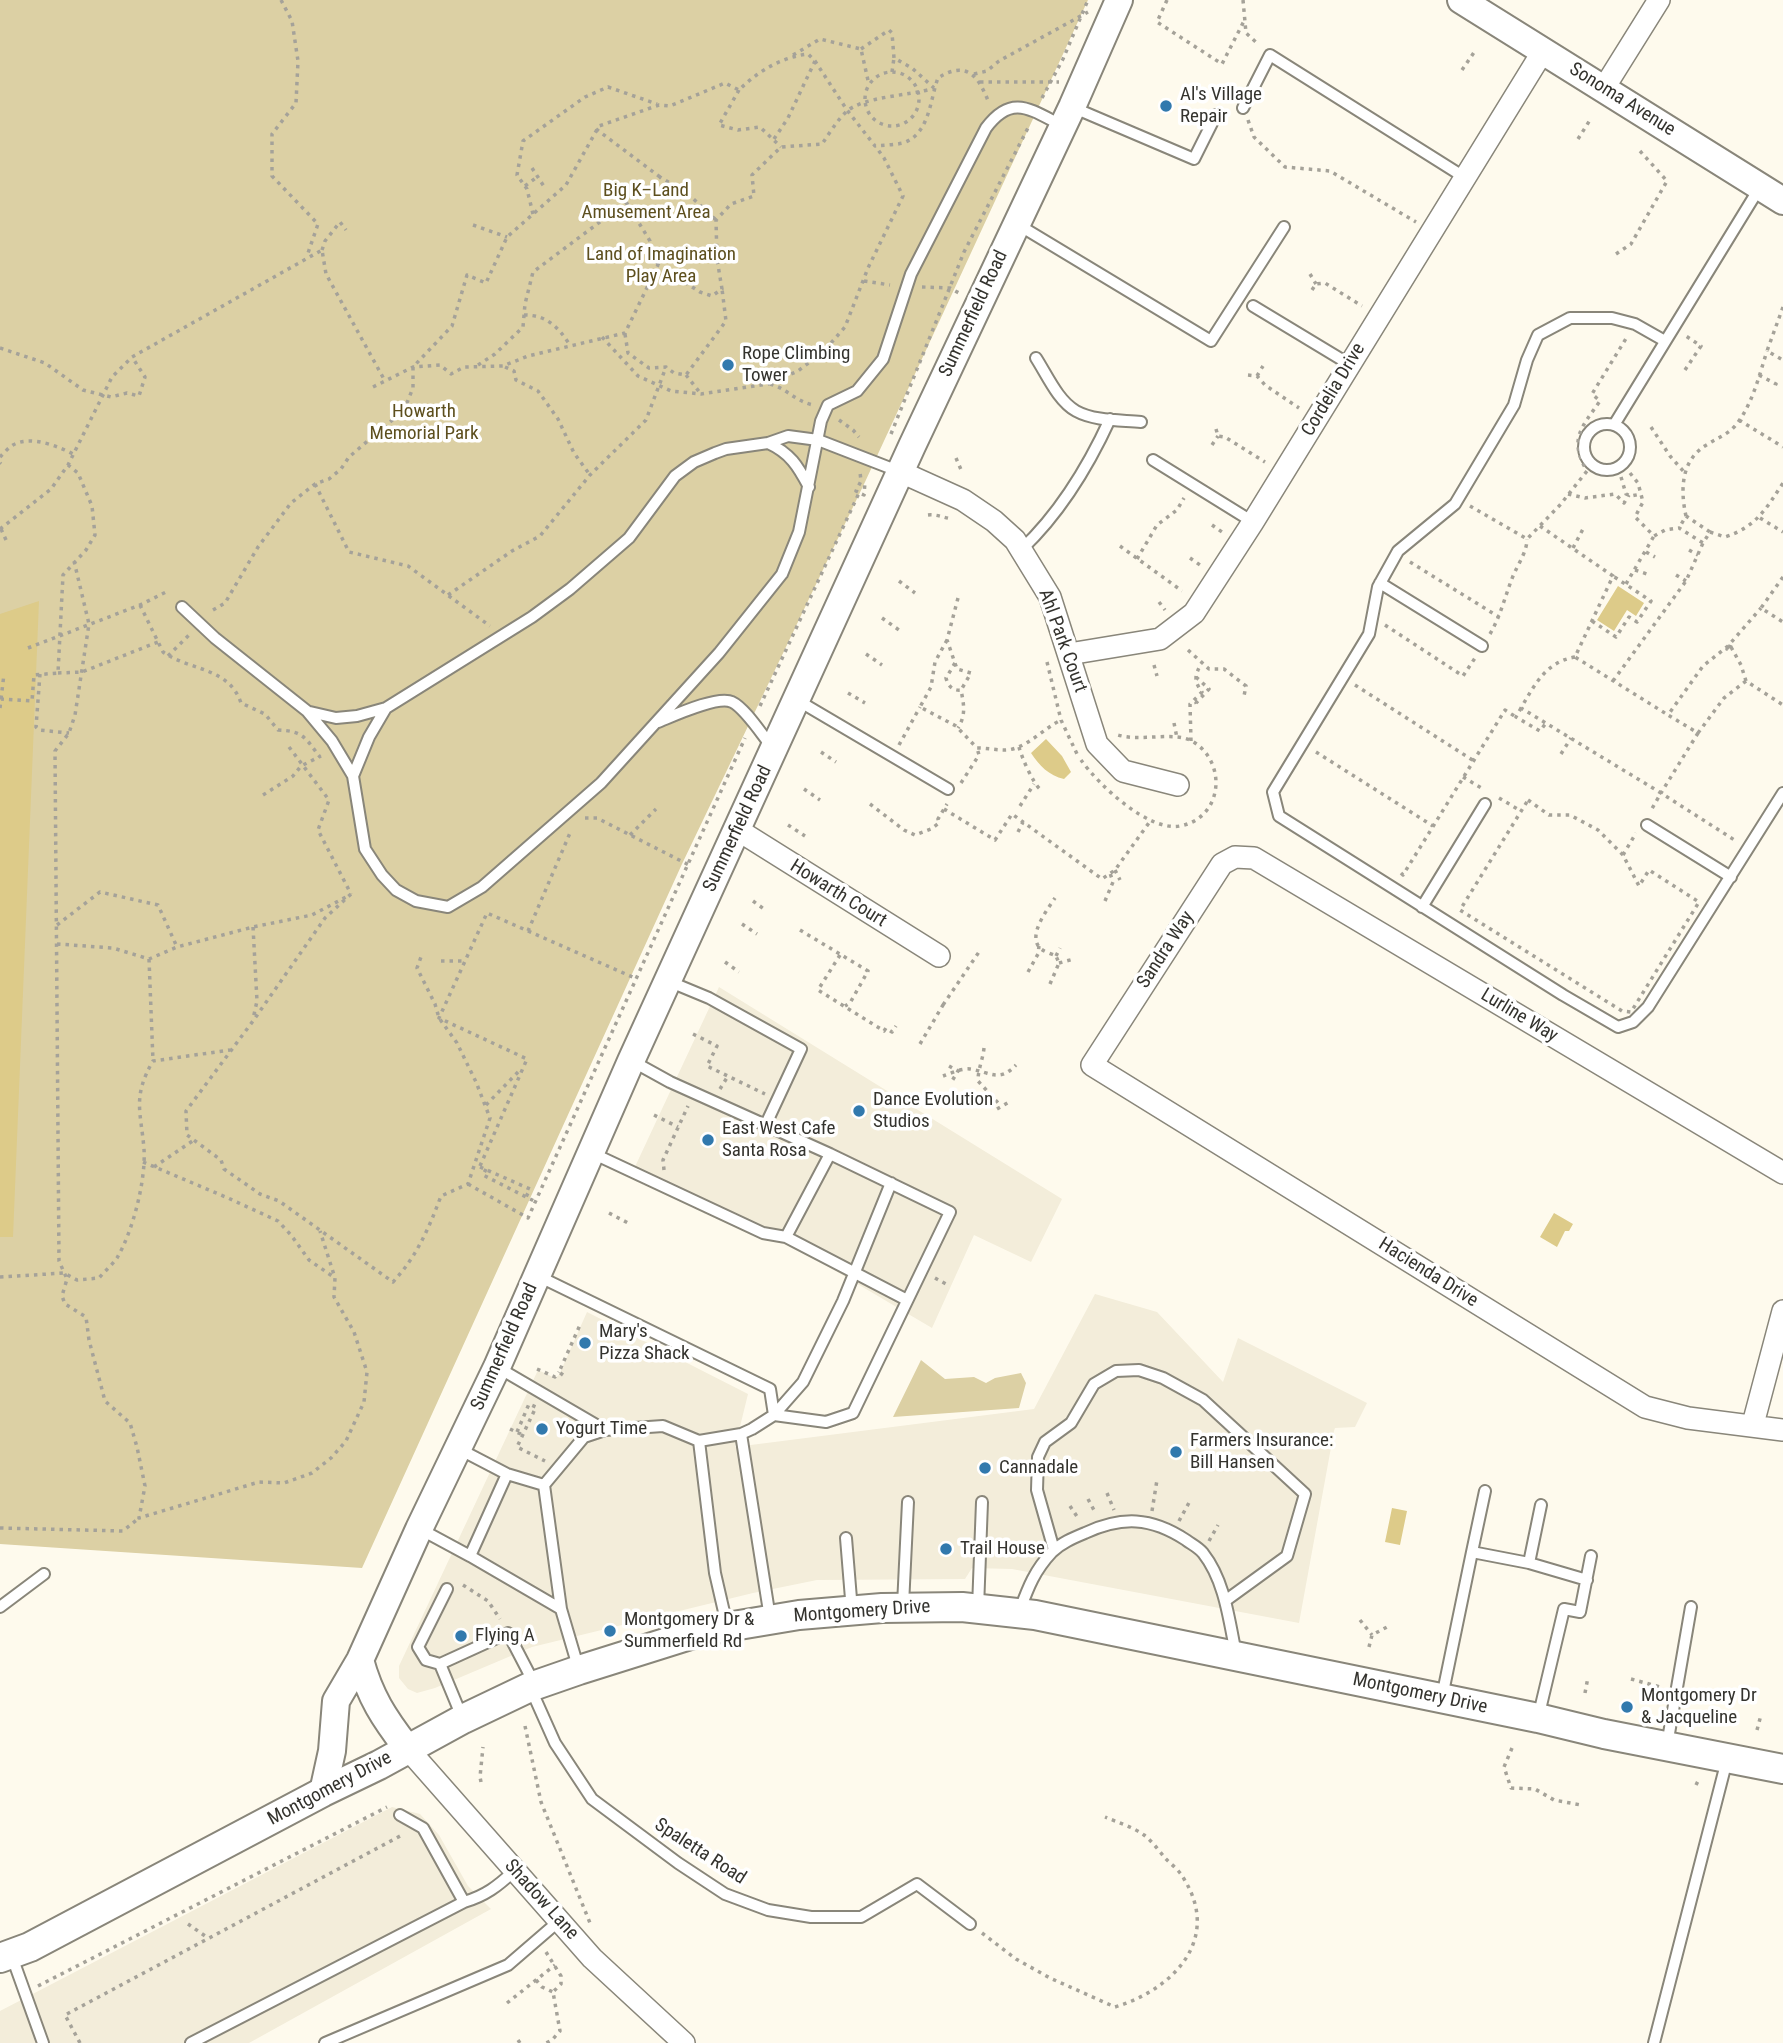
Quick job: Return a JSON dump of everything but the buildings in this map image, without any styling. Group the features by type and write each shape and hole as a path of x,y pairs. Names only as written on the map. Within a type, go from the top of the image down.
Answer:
{"main road":[{"name":"Montgomery Drive","path":"5,1956 30,1947 407,1748 533,1686 704,1631 770,1619 903,1608 978,1608 1018,1613 1783,1769"}],"street":[{"name":"Summerfield Road","path":"323,1792 332,1751 336,1701 360,1660 497,1367 631,1061 901,472 1073,106 1119,0"},
{"name":"Sonoma Avenue","path":"1461,0 1783,201"},
{"path":"1604,88 1659,0"},
{"name":"Cordelia Drive","path":"1069,654 1160,639 1194,613 1253,522 1543,51"},
{"name":"Ahl Park Court","path":"901,472 963,500 994,521 1022,549 1050,597 1097,744 1123,771 1178,785"},
{"name":"Howarth Court","path":"738,830 940,957"},
{"name":"Sandra Way","path":"1092,1065 1222,863 1235,857 1254,858"},
{"name":"Lurline Way","path":"1254,858 1783,1173"},
{"name":"Hacienda Drive","path":"1092,1065 1645,1407 1688,1418 1753,1424 1783,1430"},
{"path":"1753,1424 1783,1311"},
{"path":"360,1660 375,1704 407,1748"},
{"name":"Shadow Lane","path":"407,1748 592,1958 684,2043"}],"lane":[{"path":"1243,108 1270,55 1464,177"},
{"path":"182,607 215,638 307,711 336,746 353,776 365,849 382,875 396,890 416,901 448,907 482,887 601,783 719,653 782,574 799,532 821,421 828,405 857,391 883,359 906,288 996,113 1009,107 1073,106 1194,159 1216,115"},
{"path":"1614,425 1760,187"},
{"path":"1017,224 1211,341 1284,227"},
{"path":"1253,306 1349,364"},
{"path":"1665,341 1635,324 1612,318 1570,318 1538,335 1527,360 1514,405 1459,498 1429,528 1398,551 1380,583 1369,634 1273,792 1279,816 1618,1027 1633,1022 1648,1007 1783,793"},
{"path":"1036,358 1062,399 1074,410 1110,419 1141,422"},
{"path":"1022,549 1056,513 1089,461 1110,419"},
{"path":"1599,425 1614,425 1621,428 1629,440 1629,455 1619,466 1612,469 1597,468 1584,450 1587,435 1599,425"},
{"path":"307,711 335,718 357,716 386,708 503,636 570,589 629,537 675,476 694,462 715,453 768,443 788,436 818,440 901,472"},
{"path":"768,443 792,457 809,487"},
{"path":"1153,460 1253,522"},
{"path":"1380,583 1482,646"},
{"path":"656,723 724,700 732,702 774,750"},
{"path":"797,700 951,794"},
{"path":"353,776 369,737 386,708"},
{"path":"1422,907 1485,804"},
{"path":"1647,825 1731,877"},
{"path":"668,981 709,998 801,1049 766,1124"},
{"path":"631,1061 670,1082 695,1091 950,1212 853,1413 826,1422 774,1415"},
{"path":"592,1153 763,1233 786,1237 907,1300"},
{"path":"786,1237 830,1154"},
{"path":"579,1670 561,1609 544,1485 584,1437 606,1430 663,1426 699,1441 741,1434 774,1415 803,1382 843,1301 891,1183"},
{"path":"537,1276 770,1389 774,1415"},
{"path":"497,1367 606,1430"},
{"path":"1054,1550 1037,1490 1038,1457 1045,1442 1071,1423 1094,1384 1116,1371 1139,1370 1163,1378 1203,1399 1305,1494 1287,1556 1225,1601"},
{"path":"741,1434 770,1619"},
{"path":"699,1441 715,1573 727,1627"},
{"path":"459,1449 507,1474 544,1485"},
{"path":"470,1556 507,1474"},
{"path":"1442,1699 1485,1491"},
{"path":"903,1608 908,1502"},
{"path":"978,1608 982,1502"},
{"path":"1529,1563 1541,1505"},
{"path":"1018,1613 1032,1576 1054,1550 1066,1541 1109,1522 1151,1523 1174,1532 1200,1550 1212,1566 1225,1601 1237,1657"},
{"path":"419,1529 561,1609"},
{"path":"846,1538 852,1611"},
{"path":"1472,1552 1529,1563 1587,1580"},
{"path":"1538,1718 1564,1609 1580,1612 1591,1556"},
{"path":"0,1607 44,1574"},
{"path":"450,1584 418,1647 426,1660 440,1664 508,1633"},
{"path":"1667,1745 1691,1607"},
{"name":"Spaletta Road","path":"508,1633 533,1686 555,1743 592,1799 725,1894 768,1910 811,1917 861,1917 917,1884 970,1924"},
{"path":"440,1664 463,1719"},
{"path":"1654,2043 1727,1758"},
{"path":"400,1815 419,1825 464,1902"},
{"path":"191,2043 464,1902 481,1897 496,1888 514,1871"},
{"path":"325,2043 508,1965 559,1921"},
{"path":"5,1956 24,1993 43,2043"}],"path":[{"path":"281,0 292,21 298,61 296,103 272,134 272,176 318,224 306,257"},
{"path":"1040,103 1063,59 1088,0"},
{"path":"1167,0 1157,22 1222,64 1244,21"},
{"path":"1243,0 1246,33 1270,55"},
{"path":"875,146 905,142 920,130 929,113 934,88 939,78 947,72 961,70 974,74 987,71 999,61 1091,10"},
{"path":"781,146 760,127 738,130 719,125 739,90 752,77 820,39 861,49 889,30 892,33 894,58 892,72"},
{"path":"861,49 869,85 866,102 873,118 880,123 897,125 912,117 917,110 919,93 909,78 892,72 883,74 869,85"},
{"path":"1462,70 1475,51"},
{"path":"602,337 638,376 671,391 701,394 768,384 798,371 824,351 845,327 903,196 884,159 846,110 815,61 808,54 791,56"},
{"path":"894,58 912,68 934,88"},
{"path":"774,139 788,118 815,61"},
{"path":"974,74 996,113"},
{"path":"980,82 1051,81 1073,106"},
{"path":"533,214 525,186 517,175 523,141 585,97 608,87 659,105 670,106 725,83 739,90"},
{"path":"686,375 726,321 717,259 716,220 731,204 754,196 752,175 781,146 822,144 846,110 866,102 934,88"},
{"path":"373,387 413,367 452,326 467,275 486,283 507,237 566,185 598,125 659,105"},
{"path":"1578,139 1590,120"},
{"path":"887,441 964,252 1030,124"},
{"path":"596,130 660,177 687,193 716,220"},
{"path":"1254,137 1285,167 1330,171 1432,233"},
{"path":"1616,254 1631,244 1667,181 1640,151"},
{"path":"532,168 545,188"},
{"path":"525,186 538,177"},
{"path":"477,365 495,354 523,327 533,272 660,177"},
{"path":"626,202 650,242 657,265 700,292 712,296 722,289"},
{"path":"346,230 340,222 325,241 322,250 326,274 385,381"},
{"path":"473,225 507,237"},
{"path":"7,542 0,529 51,489 68,465 113,377 132,357 322,250"},
{"path":"657,265 625,333 628,353 649,368 666,367 674,373 686,375 701,394"},
{"path":"1310,274 1316,285"},
{"path":"864,281 906,288 950,288 979,305"},
{"path":"1312,290 1316,285 1325,283 1362,306"},
{"path":"1679,528 1686,516 1683,496 1685,473 1697,452 1723,437 1739,420 1759,375 1783,307"},
{"path":"524,315 539,315 558,328 570,345"},
{"path":"1383,638 1384,625 1463,676 1499,617 1527,539 1587,471 1579,457 1578,432 1600,401 1592,394 1635,324"},
{"path":"413,367 440,365 451,374 464,367 477,365 503,366 570,345 625,333"},
{"path":"1685,336 1701,346 1685,370"},
{"path":"0,348 45,363 83,390 111,397 127,393 139,396 145,377 132,357"},
{"path":"1767,351 1783,360"},
{"path":"503,366 514,371 516,380 538,391 558,419 573,453 590,475"},
{"path":"1257,376 1263,366"},
{"path":"213,610 225,603 258,547 291,503 315,484 329,480 349,457 404,410 413,388 413,367"},
{"path":"449,595 512,551 540,536 590,475 646,420 666,367"},
{"path":"1248,375 1257,376 1265,385 1299,408"},
{"path":"1759,375 1776,384 1774,387"},
{"path":"768,384 779,386 792,398 815,405"},
{"path":"835,418 864,441"},
{"path":"1739,420 1783,447"},
{"path":"1651,427 1685,473"},
{"path":"1212,445 1218,436 1216,429"},
{"path":"1218,436 1225,437 1265,462"},
{"path":"0,457 14,445 24,442 60,447 73,454"},
{"path":"956,458 962,472"},
{"path":"58,673 63,575 86,550 95,535 92,506 78,473 68,465"},
{"path":"860,472 861,481 856,491 864,495 865,482"},
{"path":"1630,473 1638,483 1643,502 1635,517 1654,536 1665,530 1679,528 1703,543"},
{"path":"1621,477 1626,494 1629,495"},
{"path":"1137,559 1157,525 1177,510 1191,483"},
{"path":"1686,516 1725,537 1760,518 1783,483"},
{"path":"315,484 349,552 408,566 503,636"},
{"path":"468,1184 528,1218 752,722 859,493"},
{"path":"1568,494 1586,498 1615,494 1623,503 1629,495 1641,494"},
{"path":"1468,505 1527,539"},
{"path":"928,515 954,519"},
{"path":"1760,518 1783,532"},
{"path":"1212,526 1222,532"},
{"path":"1541,526 1651,601 1637,622 1629,617 1616,637 1592,621"},
{"path":"1573,548 1583,529"},
{"path":"1614,681 1686,581 1710,531"},
{"path":"1626,584 1654,536"},
{"path":"1120,546 1182,591"},
{"path":"1689,550 1698,555"},
{"path":"1646,552 1655,557"},
{"path":"1190,558 1200,565"},
{"path":"1406,559 1499,617"},
{"path":"74,561 89,624 75,715 69,733 55,751 60,1261 67,1279 62,1296 65,1304 86,1317 89,1340 105,1401 130,1423 145,1486 139,1518"},
{"path":"1635,570 1650,575"},
{"path":"1676,575 1686,581"},
{"path":"1516,716 1538,680 1550,667 1576,657 1613,576"},
{"path":"1668,715 1703,666 1729,647 1783,577"},
{"path":"899,581 915,593"},
{"path":"28,648 140,605 166,592"},
{"path":"898,747 931,687 935,662 947,640 958,598"},
{"path":"1159,601 1166,612"},
{"path":"140,605 163,652 225,679 236,689 242,703 265,714 278,730 302,733 320,757"},
{"path":"1761,608 1783,622"},
{"path":"882,618 899,630"},
{"path":"168,656 190,634"},
{"path":"947,640 957,669 971,673 961,690 965,709 958,728"},
{"path":"1,699 32,701 34,675 82,672 158,642"},
{"path":"1729,647 1741,666 1746,681 1783,705"},
{"path":"1188,650 1209,668 1224,668 1247,686 1244,696"},
{"path":"977,748 1004,751 1018,747 1061,720 1045,653"},
{"path":"866,654 882,665"},
{"path":"1576,657 1698,733"},
{"path":"1191,741 1190,704 1202,692 1195,683 1195,676 1202,662"},
{"path":"955,663 946,678 953,690 961,690"},
{"path":"1154,665 1157,676"},
{"path":"0,708 4,674"},
{"path":"40,674 36,727 39,730 69,733"},
{"path":"1195,676 1209,689 1197,705"},
{"path":"1661,793 1698,733 1724,698 1746,681"},
{"path":"1354,685 1474,761"},
{"path":"848,692 865,703"},
{"path":"870,804 904,830 915,835 931,829 939,822 938,819 951,794 979,755 977,748 958,728 920,707"},
{"path":"1521,708 1748,849"},
{"path":"1391,868 1403,875 1505,710 1540,731 1546,723"},
{"path":"1174,723 1177,738"},
{"path":"1560,754 1570,738"},
{"path":"289,747 329,800 318,830 351,894"},
{"path":"1018,747 1021,760 1028,765 1034,784 1040,789"},
{"path":"263,795 293,776 301,766 328,751"},
{"path":"1314,751 1433,826"},
{"path":"821,752 836,762"},
{"path":"1020,806 1034,784"},
{"path":"804,789 820,800"},
{"path":"1528,800 1549,815 1570,815 1598,830 1623,855 1639,886 1649,870 1699,902 1631,1012 1622,1012 1460,910 1528,800"},
{"path":"630,835 656,809"},
{"path":"944,809 995,840 1012,814 1102,879 1115,870 1151,820"},
{"path":"528,931 568,835 585,818 597,818 715,878"},
{"path":"1018,832 1023,822"},
{"path":"788,825 805,836"},
{"path":"1115,870 1120,880"},
{"path":"1105,901 1113,881 1110,873"},
{"path":"57,926 100,892 158,905 177,947"},
{"path":"57,944 113,948 149,958 177,947 312,915 351,894"},
{"path":"351,894 325,918 186,1111 187,1135 222,1160 224,1169 260,1194 279,1201 393,1282 407,1268 423,1243 441,1196 468,1184 527,1059 439,1018"},
{"path":"1028,972 1038,954 1039,927 1055,898"},
{"path":"752,901 764,909"},
{"path":"439,1018 487,913 637,979"},
{"path":"742,924 757,934"},
{"path":"253,927 257,1001 253,1021"},
{"path":"800,930 868,971 850,1003 845,1006"},
{"path":"1039,946 1056,956 1059,963 1050,984"},
{"path":"1056,956 1060,948"},
{"path":"920,1044 981,949"},
{"path":"840,955 818,990 884,1031 886,1028 892,1032 896,1026"},
{"path":"421,957 417,968 439,1018 457,1043 490,1118 478,1165"},
{"path":"0,1277 64,1273 77,1280 99,1278 117,1258 140,1200 145,1153 138,1101 143,1079 153,1061 149,958"},
{"path":"1059,963 1074,959"},
{"path":"441,961 466,961"},
{"path":"725,962 739,972"},
{"path":"693,1034 717,1046 707,1066 778,1100"},
{"path":"984,1048 978,1081 999,1107 1009,1102"},
{"path":"153,1061 232,1049"},
{"path":"943,1076 968,1068 1001,1076 1016,1065"},
{"path":"949,1066 958,1071"},
{"path":"485,1106 523,1067"},
{"path":"952,1081 958,1071"},
{"path":"663,1160 695,1091"},
{"path":"654,1115 678,1127"},
{"path":"154,1167 194,1140"},
{"path":"143,1162 278,1221 309,1260 335,1278"},
{"path":"478,1165 530,1189 526,1197"},
{"path":"486,1169 483,1175 536,1202"},
{"path":"609,1213 628,1223"},
{"path":"0,1528 123,1531 139,1518 259,1482 284,1483 312,1473 331,1458 346,1441 364,1402 367,1372 354,1332 334,1297 335,1278 320,1231"},
{"path":"537,1368 555,1377 561,1374 580,1325"},
{"path":"517,1432 529,1404 536,1407 517,1447 547,1462"},
{"path":"510,1429 523,1435"},
{"path":"1151,1523 1157,1480"},
{"path":"1174,1532 1191,1499"},
{"path":"450,1584 488,1601 508,1633"},
{"path":"1360,1620 1372,1635"},
{"path":"1369,1647 1372,1635 1387,1627"},
{"path":"1585,1693 1588,1676"},
{"path":"1631,1679 1660,1687 1658,1698"},
{"path":"1757,1730 1761,1715"},
{"path":"525,1726 541,1802 591,1928"},
{"path":"481,1782 483,1747"},
{"path":"1511,1748 1504,1767 1511,1788 1535,1788 1554,1800 1581,1805"},
{"path":"24,1993 391,1805"},
{"path":"970,1924 1016,1959 1050,1978 1115,2007 1138,2000 1159,1988 1183,1964 1197,1937 1196,1908 1184,1878 1145,1835 1105,1816"},
{"path":"80,2043 65,2015 419,1825"},
{"path":"188,1924 208,1938"},
{"path":"537,1940 561,1976 561,1984 553,1992"},
{"path":"507,2003 555,1965"},
{"path":"536,1980 542,1987 553,1992"},
{"path":"547,2043 560,2031 553,1992"}],"shaded area":[{"path":"1618,586 1644,603 1636,616 1627,610 1614,631 1597,620"},
{"path":"39,601 13,1237 0,1237 0,614"},
{"path":"1046,739 1062,756 1071,772 1064,779 1045,769 1031,753"},
{"path":"719,987 1062,1199 1031,1262 974,1235 932,1328 778,1237 633,1171"},
{"path":"1554,1213 1573,1224 1569,1231 1565,1231 1557,1247 1540,1237"},
{"path":"1095,1294 1157,1312 1223,1382 1238,1338 1367,1403 1355,1427 1335,1428 1334,1431 1299,1623 1012,1569 972,1568 965,1579 817,1580 753,1593 532,1647 417,1693 408,1689 399,1678 399,1666 538,1370 555,1378 559,1375 587,1312 748,1394 735,1447 1034,1409"},
{"path":"1392,1508 1407,1511 1400,1545 1385,1542"},
{"path":"392,1807 420,1814 439,1835 468,1886 491,1909 249,2043 0,2043 0,2011"}],"green space":[{"name":"Howarth Memorial Park","path":"0,0 1088,0 865,482 682,864 362,1568 0,1544"},
{"path":"921,1360 945,1379 974,1377 986,1383 995,1378 1021,1373 1026,1383 1019,1408 893,1417"}],"place":[{"name":"Al's Village Repair","path":"1166,106"},
{"name":"Rope Climbing Tower","path":"728,365"},
{"name":"Dance Evolution Studios","path":"859,1111"},
{"name":"East West Cafe Santa Rosa","path":"708,1140"},
{"name":"Mary's Pizza Shack","path":"585,1343"},
{"name":"Yogurt Time","path":"542,1429"},
{"name":"Farmers Insurance: Bill Hansen","path":"1176,1452"},
{"name":"Cannadale","path":"985,1468"},
{"name":"Trail House","path":"946,1549"},
{"name":"Montgomery Dr & Summerfield Rd","path":"610,1631"},
{"name":"Flying A","path":"461,1636"},
{"name":"Montgomery Dr & Jacqueline","path":"1627,1707"}],"park label":[{"name":"Big K–Land Amusement Area","path":"646,202"},
{"name":"Land of Imagination Play Area","path":"661,266"}]}
